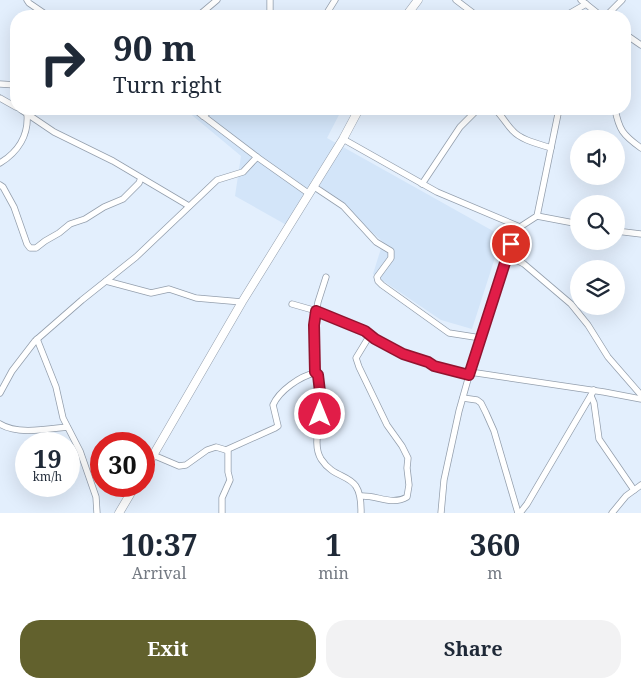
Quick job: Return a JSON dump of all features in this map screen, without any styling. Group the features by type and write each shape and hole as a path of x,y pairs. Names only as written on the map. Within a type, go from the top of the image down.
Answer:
{"street":[{"path":"27,0 39,10"},
{"path":"205,10 217,0"},
{"path":"456,0 469,10"},
{"path":"612,10 622,0"},
{"path":"573,10 583,2 593,10"},
{"path":"0,164 21,143 28,122 27,115"},
{"path":"30,115 54,132 113,161 188,206"},
{"path":"155,452 242,302 343,139 356,115"},
{"path":"422,184 460,127 472,115"},
{"path":"501,115 519,136 551,148"},
{"path":"537,216 557,115"},
{"path":"616,115 620,130 641,148"},
{"path":"203,116 257,157 311,190 343,206 376,242 391,252 391,258 377,277 382,285 448,333 481,338"},
{"path":"343,139 437,192 520,227"},
{"path":"0,394 12,371 37,339 136,257 217,180 243,172 257,157"},
{"path":"0,186 3,187 14,206 27,244 30,248 36,248 70,224 85,219 104,207 124,199 139,183 141,178"},
{"path":"441,513 444,480 463,398 506,255 520,227 537,216 570,222"},
{"path":"625,232 641,234"},
{"path":"506,255 524,264 571,304 588,324 608,357 641,395"},
{"path":"326,277 314,325 315,372 318,375 320,392 320,414 316,443 320,457 328,467 353,482 361,496 361,513"},
{"path":"106,280 151,293 169,289 196,298 242,302"},
{"path":"292,304 316,311 365,331 403,354 428,362 434,366 470,374 641,400"},
{"path":"361,496 400,501 406,497 409,486 408,458 387,425 356,358 370,335"},
{"path":"37,339 56,387 67,426 80,451 96,497 97,513"},
{"path":"155,456 179,466 186,465 207,450 216,447 226,450 278,426 273,405 276,399 299,380 315,372"},
{"path":"593,393 599,439 638,488 626,496 612,513"},
{"path":"519,513 527,504 593,393"},
{"path":"463,398 477,400 486,412 494,431 519,513"},
{"path":"0,424 14,430 34,430 67,426"},
{"path":"222,513 222,498 230,480 228,451 226,450"},
{"path":"119,513 128,497"}],"shaded area":[{"path":"192,115 339,115 327,138 502,236 472,329 441,320 373,274 383,242 320,186 290,227 235,196 241,156"}],"route":[{"path":"320,414 318,375 315,372 314,325 316,311 365,331 386,346 403,354 428,362 434,366 469,375 504,260 511,244"}]}
